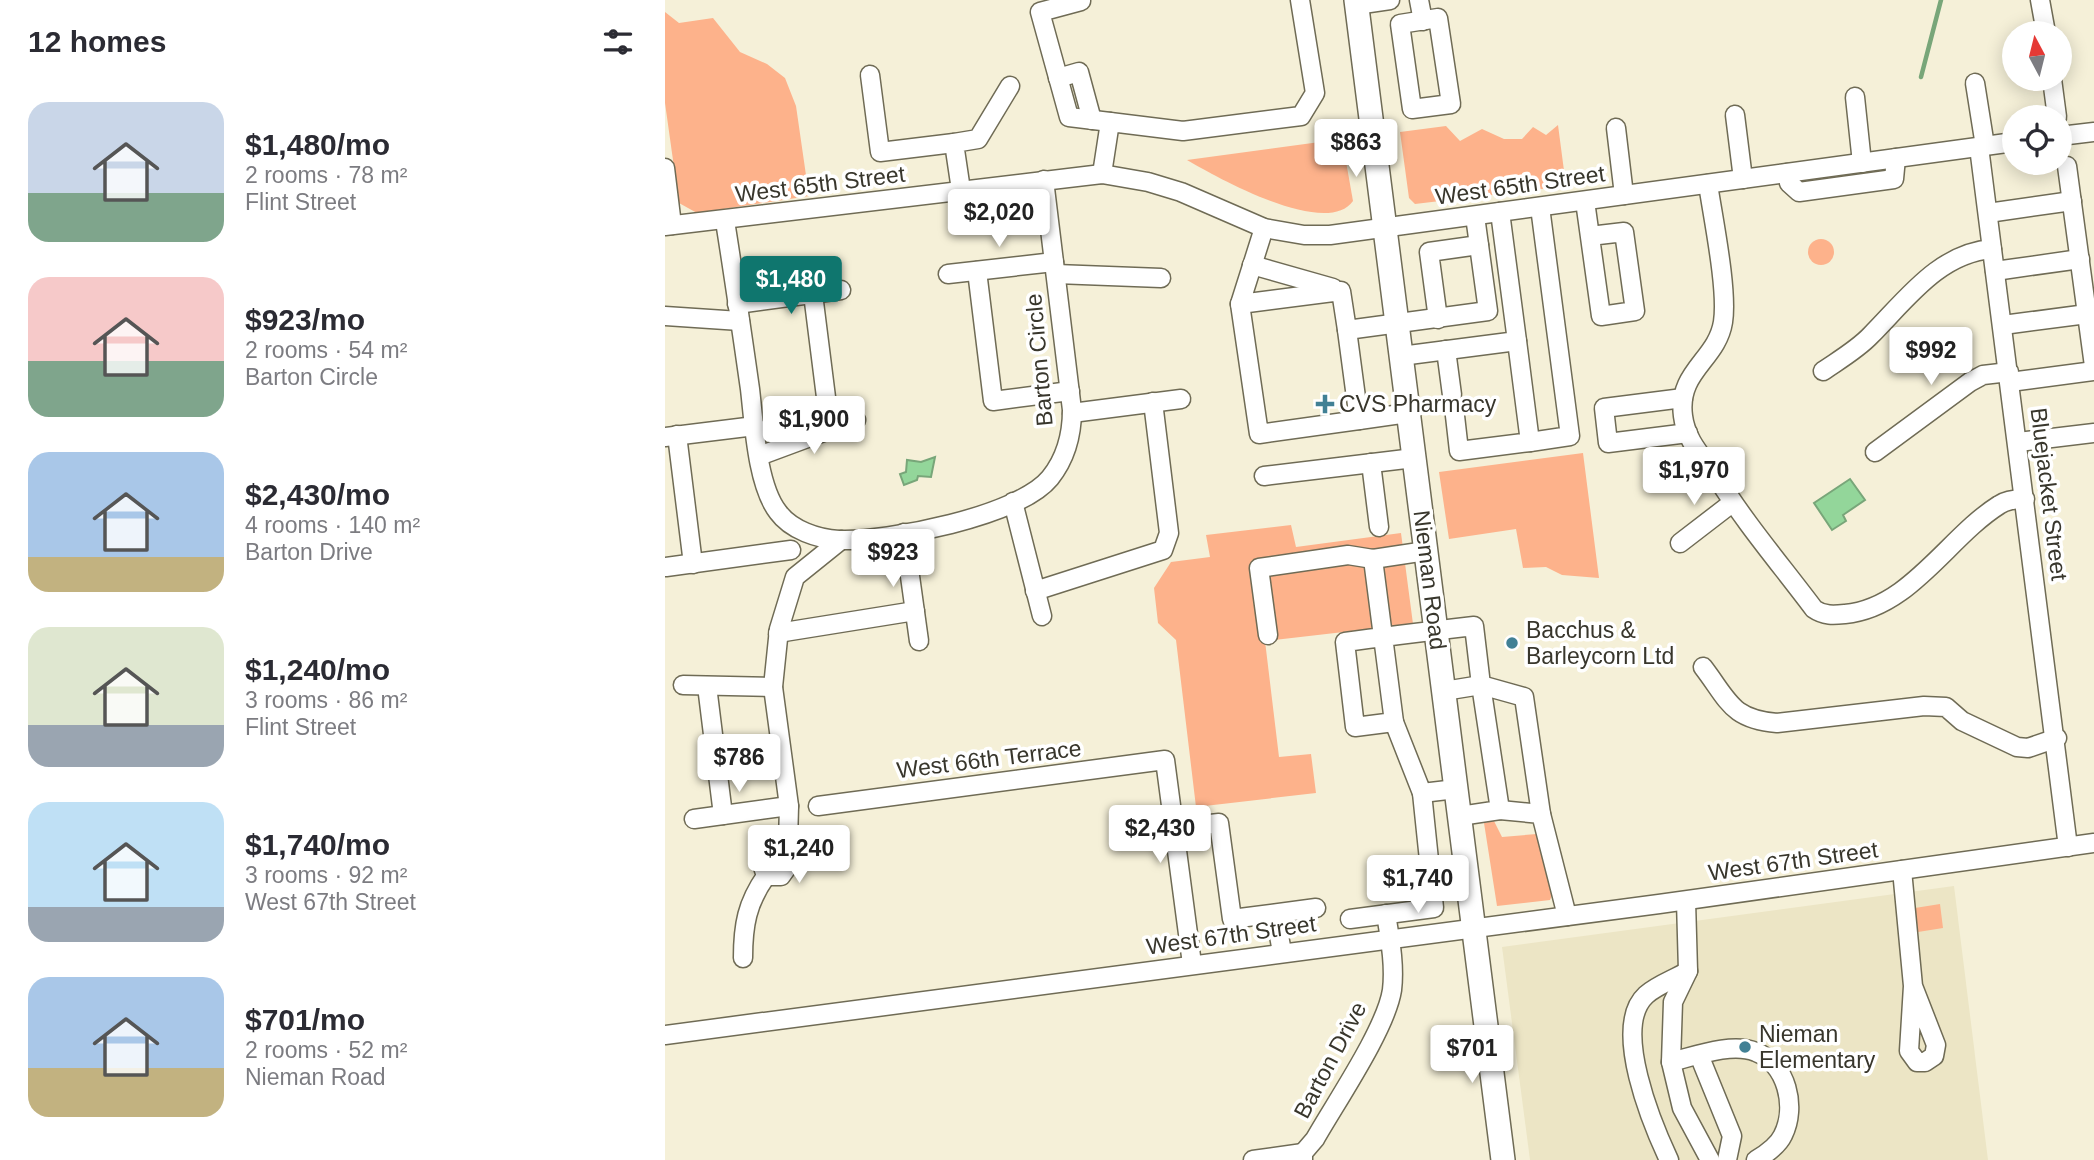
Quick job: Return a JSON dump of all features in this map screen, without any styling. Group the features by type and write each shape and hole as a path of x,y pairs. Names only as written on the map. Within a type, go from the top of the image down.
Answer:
{"main road":[{"name":"Nieman Road","path":"1356,3 1503,1160"}],"street":[{"path":"1081,1 1040,12 1069,117 1183,131 1301,116 1314,93 1300,0"},
{"path":"1356,3 1390,0"},
{"path":"1419,0 1423,21"},
{"path":"2040,0 2044,21"},
{"path":"1438,18 1451,104 1412,109 1400,24 1423,21 1438,18"},
{"path":"870,75 880,152 978,139 1010,86"},
{"name":"Bluejacket Street","path":"1975,83 1992,249 2057,738 2068,847"},
{"path":"1855,97 1863,163"},
{"path":"1735,115 1743,179"},
{"path":"1101,121 1102,174"},
{"path":"1616,128 1623,195"},
{"path":"2072,135 2094,132"},
{"path":"954,143 961,190"},
{"name":"West 65th Street","path":"669,226 1102,174 1148,181 1181,192 1264,228 1304,235 1329,235 2002,144"},
{"path":"1787,173 1789,183 1799,192 1894,179 1896,158"},
{"path":"665,168 669,226"},
{"path":"1875,452 1983,375 2009,377 2094,369 2068,175"},
{"name":"Barton Circle","path":"778,513 806,533 841,540 904,533 955,523 1013,502 1041,485 1054,472 1064,456 1070,438 1072,412 1044,180"},
{"path":"1708,184 1723,321 1716,343 1692,373 1683,398 1688,433 1732,503 1819,613 1857,613 1881,602 1911,584 2000,504 2025,499"},
{"path":"1585,201 1601,316 1635,311 1624,232 1590,236"},
{"path":"1988,213 2072,201"},
{"path":"1447,350 1459,451 1570,436 1540,207"},
{"path":"1500,212 1529,442"},
{"path":"1347,330 1488,311 1475,216"},
{"path":"726,221 759,456 792,550 795,578"},
{"path":"1264,228 1240,304 1259,434 1408,413"},
{"path":"1438,319 1429,252 1479,245"},
{"path":"1823,371 1870,336 1892,309 1944,267 1963,254 1992,249"},
{"path":"1995,271 2080,259"},
{"path":"1252,265 1341,291"},
{"path":"948,274 1055,268 1161,278"},
{"path":"977,271 993,401 1070,391"},
{"path":"665,316 739,312 841,290"},
{"path":"1240,304 1341,291"},
{"path":"1341,291 1359,421"},
{"path":"813,294 830,429"},
{"path":"2003,325 2087,314"},
{"path":"1401,356 1517,341"},
{"path":"1683,398 1604,408 1608,443 1688,433"},
{"path":"1072,412 1181,399"},
{"path":"1035,591 1163,550 1170,533 1153,402"},
{"path":"759,456 856,419"},
{"path":"693,564 671,436 755,426"},
{"path":"2018,442 2094,433"},
{"path":"1264,476 1414,458"},
{"path":"1371,463 1379,527"},
{"path":"1013,502 1042,616"},
{"path":"1679,543 1732,503"},
{"path":"904,533 919,641"},
{"path":"743,958 743,927 748,906 766,876 763,867 773,855 782,855 788,842 789,806 773,687 778,633 787,596 795,578 841,540"},
{"path":"666,567 792,550"},
{"path":"1268,635 1259,568 1348,555 1373,559 1426,551"},
{"path":"1350,919 1434,908 1422,793 1394,722 1373,559"},
{"path":"778,633 915,611"},
{"path":"1394,722 1355,727 1345,642 1474,625 1500,810"},
{"path":"1703,667 1740,715 1752,721 1777,723 1924,706 1946,707 1962,721 2017,747 2028,748 2057,738"},
{"path":"683,685 773,687"},
{"path":"1444,691 1481,685 1524,697 1541,814 1566,916"},
{"path":"707,686 723,815"},
{"name":"West 66th Terrace","path":"818,806 1165,760 1174,828"},
{"path":"1422,793 1456,789"},
{"path":"694,819 789,806"},
{"path":"1460,816 1500,810 1541,814"},
{"path":"1192,964 1174,828 1219,823 1232,919 1316,908"},
{"name":"West 67th Street","path":"665,1035 1686,901 2094,843"},
{"path":"1902,870 1913,986"},
{"path":"1686,901 1688,971 1673,1002 1671,1062 1682,1108 1710,1160"},
{"path":"1275,914 1282,953"},
{"name":"Barton Drive","path":"1303,1156 1322,1128 1380,1025 1390,999 1392,963 1387,914"},
{"path":"1669,1160 1653,1127 1639,1080 1632,1024 1644,996 1688,971"},
{"path":"1671,1062 1734,1050 1756,1052 1777,1067 1788,1090 1789,1117 1783,1136 1770,1152 1756,1160"},
{"path":"1699,1055 1732,1136 1727,1160"},
{"path":"1252,1160 1303,1156"}],"shaded area":[{"path":"665,12 679,23 713,18 740,52 767,64 785,78 796,106 809,196 697,213 679,203 665,103"},
{"path":"1558,125 1566,186 1415,204 1409,198 1400,132 1446,126 1460,141 1482,129 1504,139 1522,139 1533,127 1546,135"},
{"path":"1342,139 1353,201 1339,211 1320,213 1271,201 1221,179 1187,160"},
{"path":"1821,239 1830,243 1834,252 1830,261 1821,265 1812,261 1808,252 1812,243"},
{"path":"1583,453 1599,578 1562,575 1546,567 1523,568 1516,529 1449,539 1439,472"},
{"path":"935,457 931,477 918,476 917,480 904,485 900,474 906,472 907,460 921,462"},
{"path":"1850,479 1865,500 1843,515 1846,521 1832,530 1814,503"},
{"path":"1291,525 1296,547 1401,533 1413,624 1265,641 1279,757 1311,754 1316,793 1196,807 1176,640 1158,623 1154,588 1171,562 1210,557 1206,535"},
{"path":"1494,821 1502,837 1537,834 1553,893 1550,900 1497,906 1484,823"},
{"name":"Nieman Elementary","path":"1954,886 1988,1160 1530,1160 1502,947"},
{"path":"1940,904 1943,928 1918,932 1915,908"}],"waterway":[{"path":"1921,77 1941,0"}],"place":[{"name":"CVS Pharmacy","path":"1325,404"},
{"name":"Bacchus & Barleycorn Ltd","path":"1512,643"},
{"name":"Nieman Elementary","path":"1745,1047"}]}
